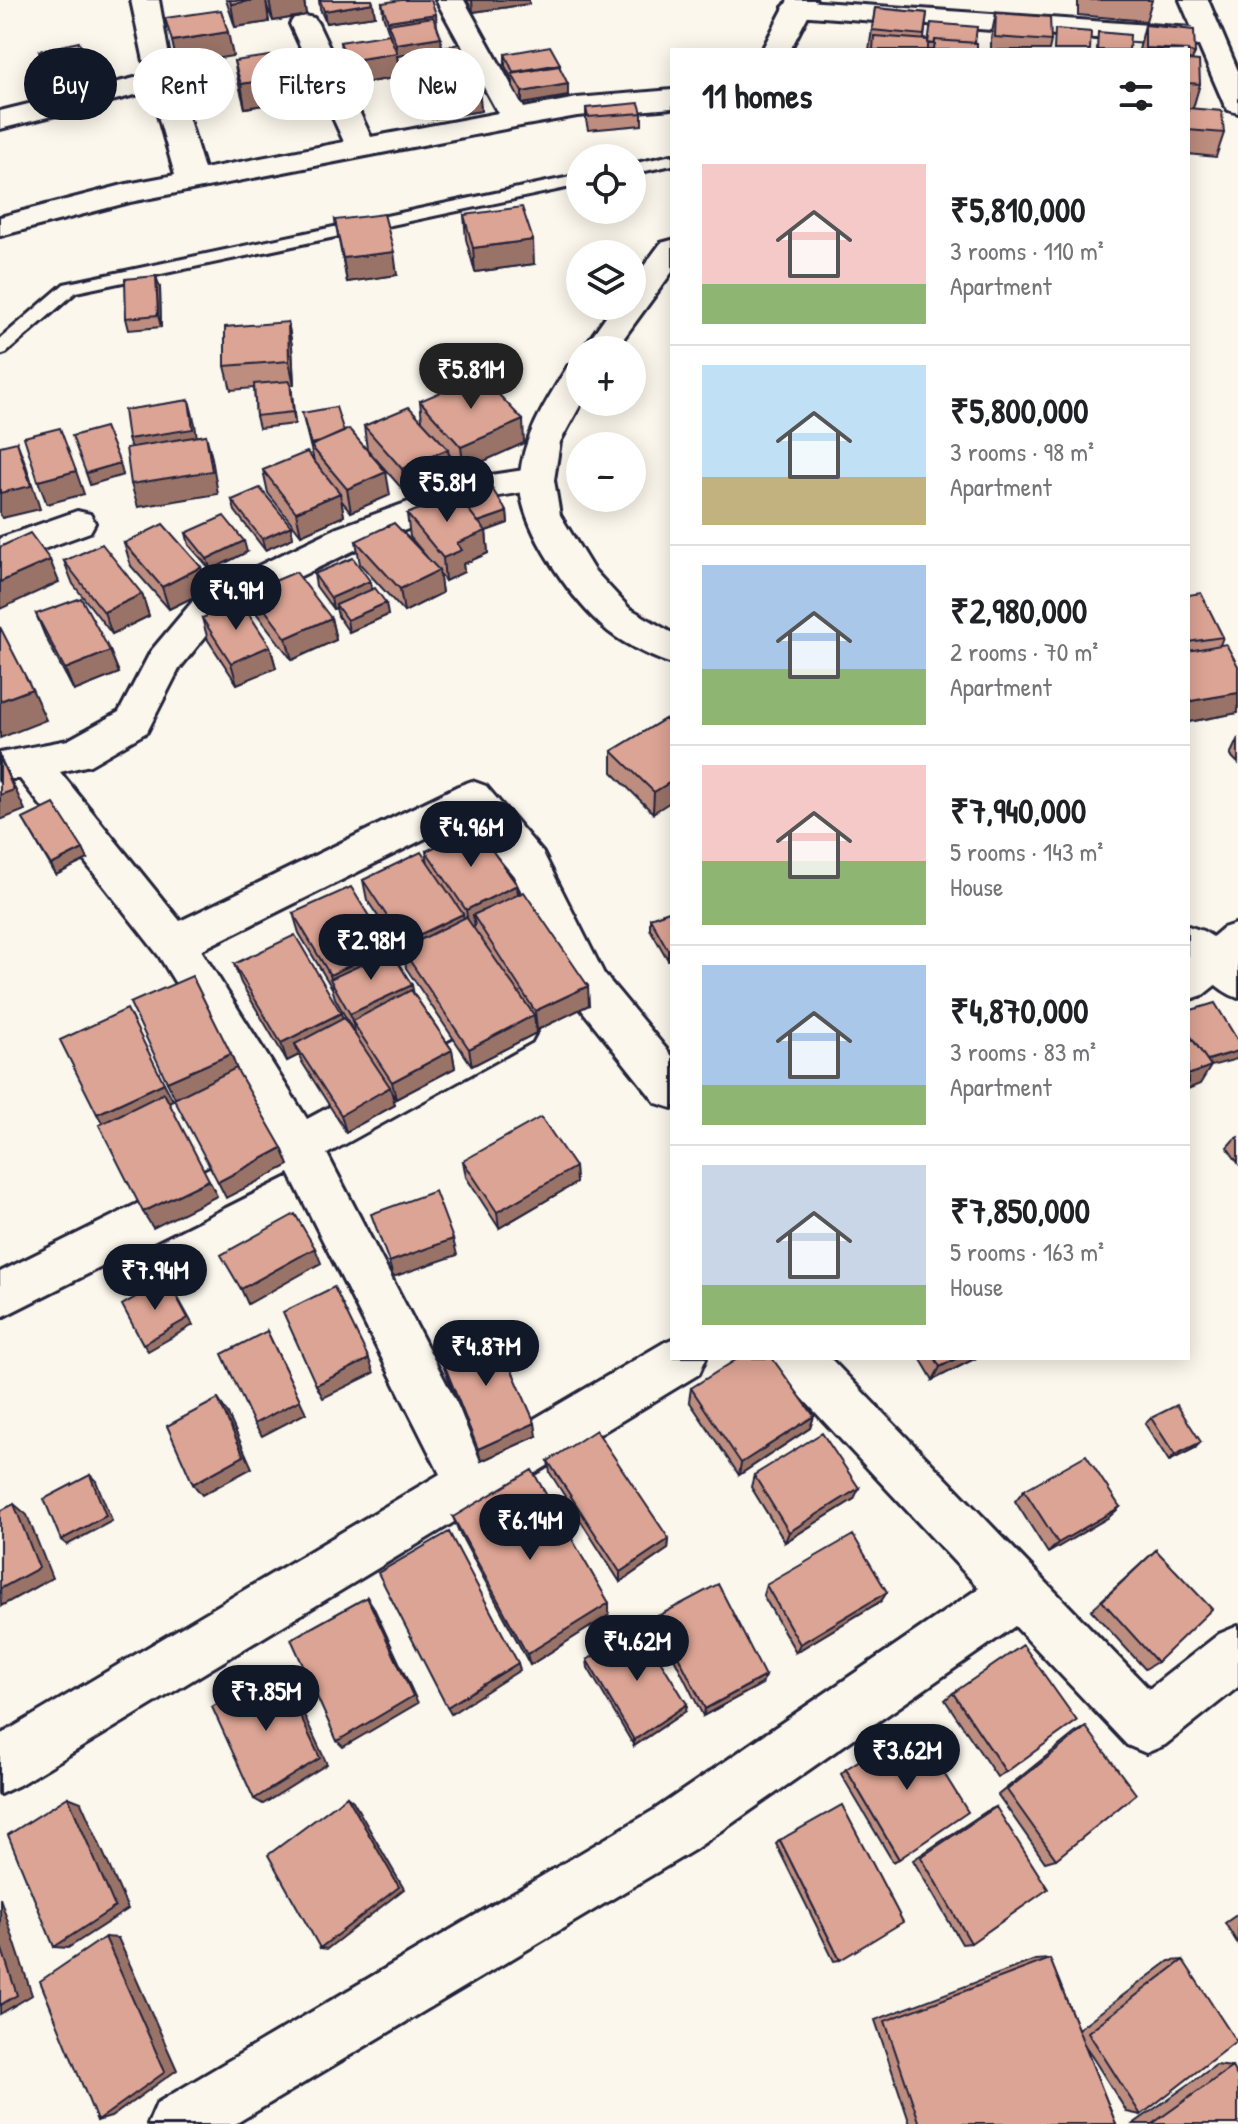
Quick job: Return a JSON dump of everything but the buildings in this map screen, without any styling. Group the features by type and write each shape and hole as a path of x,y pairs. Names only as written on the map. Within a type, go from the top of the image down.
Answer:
{"street":[{"path":"450,0 515,118"},
{"path":"1194,0 1238,104"},
{"path":"149,1 157,48"},
{"path":"777,48 799,3 1210,38"},
{"path":"304,24 361,147"},
{"path":"0,120 133,87"},
{"path":"0,227 127,193 361,147 577,107 670,99"},
{"path":"174,120 192,181"},
{"path":"646,285 670,253"},
{"path":"566,400 543,442 537,480 542,515 580,578 616,618 670,649"},
{"path":"15,765 76,754 133,722 164,661 211,604 350,537 489,485 537,480"},
{"path":"0,552 77,523"},
{"path":"15,765 174,944 299,1146 472,1484"},
{"path":"174,944 472,797 529,865 589,987 670,1087"},
{"path":"0,1296 299,1146 589,987"},
{"path":"0,1766 679,1360"},
{"path":"799,1360 1146,1726 1238,1653"},
{"path":"178,2124 674,1830 1019,1592"}],"lane":[{"path":"646,166 670,160"},
{"path":"0,349 70,288 566,183"}]}
